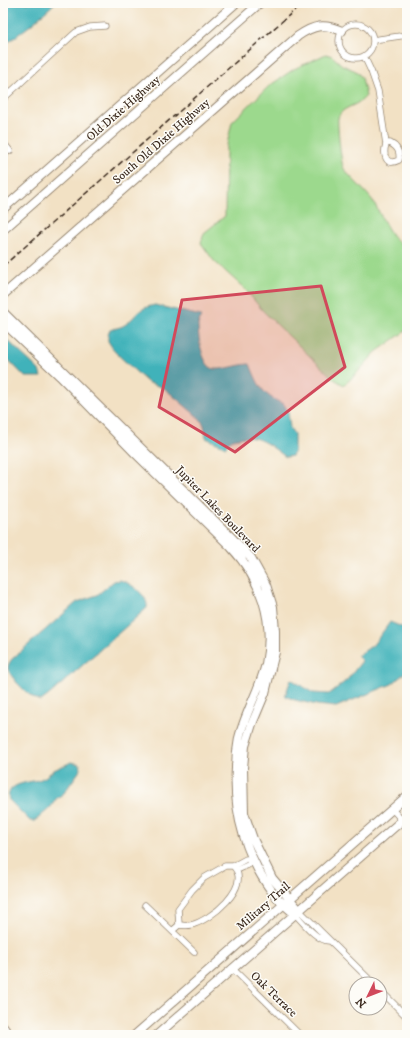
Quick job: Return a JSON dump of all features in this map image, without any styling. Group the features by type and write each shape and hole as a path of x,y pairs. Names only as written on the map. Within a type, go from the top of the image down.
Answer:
{"street":[{"name":"Old Dixie Highway","path":"3,209 236,3"},
{"name":"Old Dixie Highway","path":"3,230 260,3"},
{"name":"South Old Dixie Highway","path":"3,295 298,36 308,29 324,25 342,32"},
{"path":"351,25 361,25 367,28 373,40 371,49 364,56 357,58 351,57 342,50 339,41 342,32 351,25"},
{"path":"3,99 76,32 90,27 105,26"},
{"path":"373,40 407,35"},
{"path":"364,56 378,91 386,144"},
{"path":"3,142 10,151"},
{"name":"Jupiter Lakes Boulevard","path":"3,312 230,536 251,558 266,585 273,607 276,631 275,652 265,693 252,724 245,746 243,768 244,813 253,839 272,878 287,902"},
{"name":"Jupiter Lakes Boulevard","path":"3,322 60,376 245,562 259,588 267,613 268,633 266,664 239,738 235,777 237,813 242,832 253,859 273,893 287,902 297,912"},
{"name":"Military Trail","path":"135,1035 407,796"},
{"path":"157,1035 232,968 405,821 392,809"},
{"path":"235,868 246,859 253,859"},
{"path":"172,931 179,925 191,925 204,919 219,909 230,897 236,886 239,875 235,868 225,866 204,878 192,890 178,908 179,925"},
{"path":"145,905 194,952"},
{"path":"297,912 329,940 366,976"},
{"name":"Oak Terrace","path":"232,968 300,1035"},
{"path":"388,998 407,1017"},
{"path":"3,1027 9,1035"}],"highlighted area":[{"path":"321,286 345,367 235,452 159,407 182,300"}],"green space":[{"path":"326,54 332,56 342,65 356,71 362,78 366,96 361,101 344,110 338,118 339,142 343,167 373,201 387,228 396,240 407,247 407,330 376,352 344,385 334,379 263,311 245,289 214,261 201,243 204,233 225,216 226,149 232,122 269,86 294,69"}],"water":[{"path":"3,3 55,3 32,24 3,46"},
{"path":"155,305 201,316 198,325 200,343 204,358 211,367 219,369 250,364 262,389 271,397 284,404 288,412 290,428 294,434 294,452 292,456 286,457 258,439 245,437 233,439 226,447 206,438 204,425 199,418 164,388 147,382 115,352 108,341 110,330 124,325 144,308"},
{"path":"3,336 39,370 41,377 25,377 3,354"},
{"path":"120,580 134,587 142,595 147,603 147,608 49,695 41,701 32,697 9,672 8,665 12,659 77,602 97,595 114,581"},
{"path":"390,622 407,629 407,671 392,684 336,707 317,705 285,696 291,679 313,693 329,694 347,680 362,661 357,656 373,645"},
{"path":"71,762 80,764 81,769 64,793 56,799 50,808 35,821 30,821 9,800 9,794 14,786 41,779 54,770"}],"railway":[{"path":"3,266 303,3"}]}
